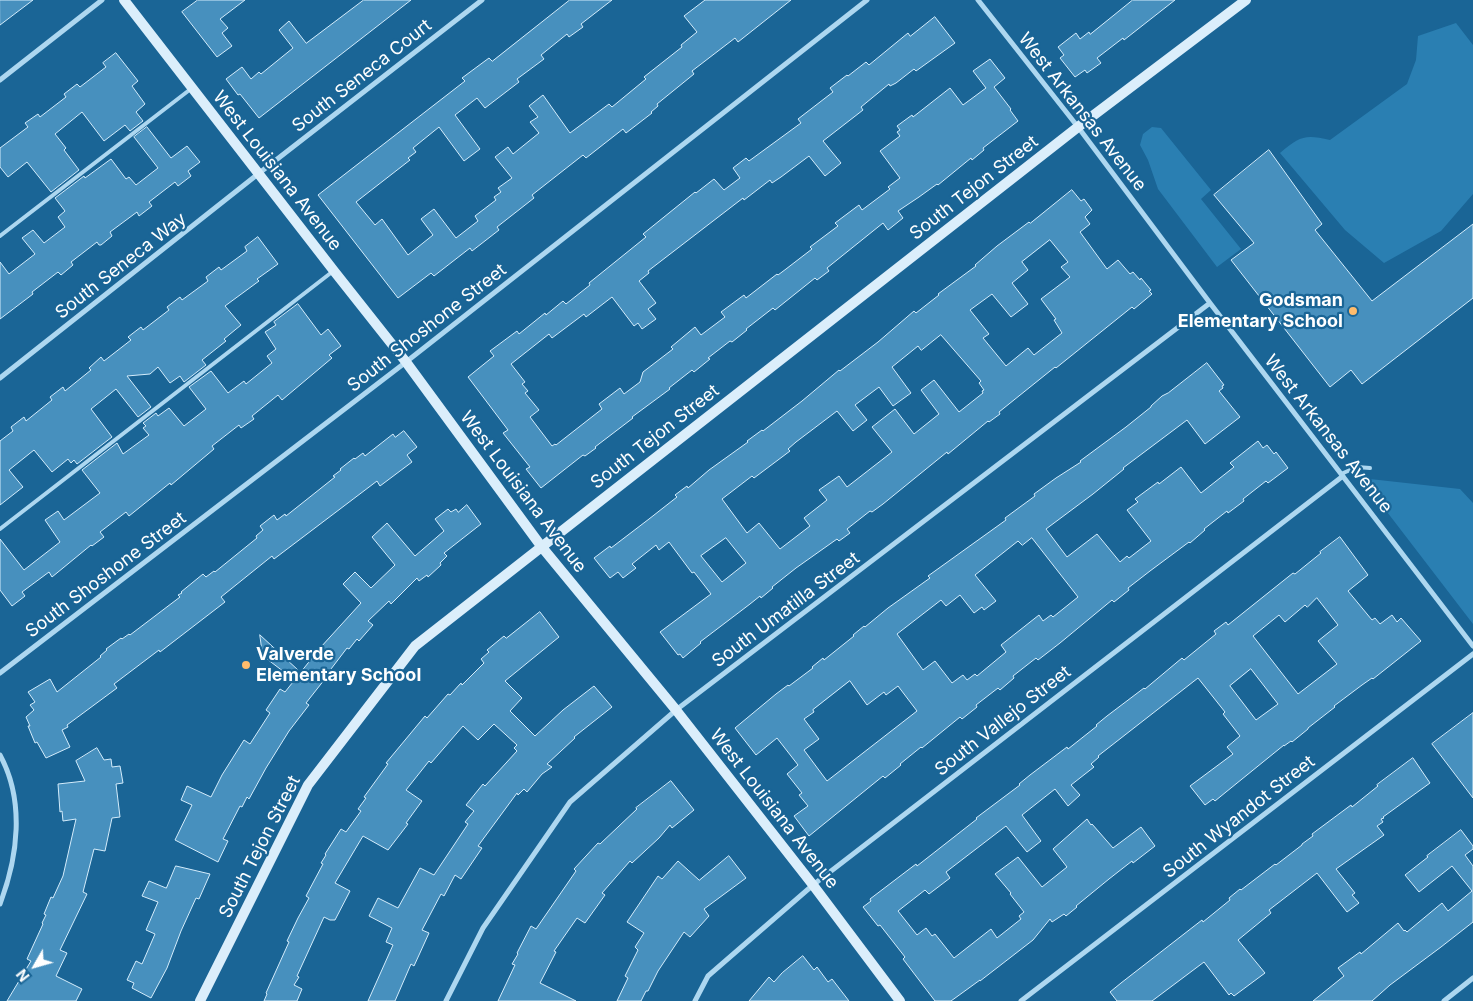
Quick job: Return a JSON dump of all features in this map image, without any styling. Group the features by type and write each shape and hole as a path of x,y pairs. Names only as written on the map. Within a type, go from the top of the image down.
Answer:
{"street":[{"path":"0,80 102,0"},
{"name":"West Louisiana Avenue","path":"124,0 406,362 541,546 676,710 813,885 900,1001"},
{"name":"South Seneca Court","path":"258,174 482,0"},
{"name":"South Shoshone Street","path":"0,673 406,362 867,0"},
{"name":"West Arkansas Avenue","path":"978,0 1078,127 1210,303 1473,646"},
{"name":"South Tejon Street","path":"200,1001 308,785 415,646 1078,127 1246,0"},
{"name":"South Seneca Way","path":"0,378 258,174"},
{"name":"South Umatilla Street","path":"446,1001 483,928 570,802 676,710 1210,303"},
{"name":"South Vallejo Street","path":"695,1001 708,976 813,885 1342,475"},
{"name":"South Wyandot Street","path":"1021,1001 1473,654"},
{"path":"0,755 4,762 15,799 17,838 12,866 0,904"},
{"path":"1444,1001 1473,978"}],"lane":[{"path":"0,236 192,88"},
{"path":"0,529 334,271"},
{"path":"1342,475 1357,466 1370,468"}],"shaded area":[{"path":"1456,23 1473,45 1473,194 1441,231 1384,263 1345,230 1280,153 1303,138 1314,137 1330,140 1407,84 1416,60 1418,36"},
{"path":"1152,127 1161,128 1211,190 1201,199 1241,249 1217,267 1158,189 1148,160 1140,145 1143,134"},
{"path":"1361,478 1460,489 1473,503 1473,624"}],"building":[{"path":"0,0 33,0 0,25"},
{"path":"198,0 245,0 220,19 228,28 222,33 232,46 217,57 182,12"},
{"path":"364,0 411,0 259,118 226,79 242,67 251,79 259,72 261,74 293,48 279,30 289,21 306,43"},
{"path":"570,0 612,0 581,24 583,27 569,37 567,34 541,55 544,59 517,79 519,82 485,108 477,98 455,115 480,149 464,161 439,127 413,148 416,152 408,158 410,160 356,202 375,225 382,219 408,255 433,235 421,219 434,209 456,238 478,221 475,216 496,200 494,197 501,192 498,188 512,178 495,157 508,147 513,154 539,133 530,122 538,117 529,106 543,95 570,133 609,104 612,107 646,79 644,77 682,47 681,45 697,32 684,16 705,0 791,0 738,42 735,38 692,71 694,74 657,104 658,106 652,113 626,133 623,129 586,158 583,155 532,195 534,198 497,227 499,230 472,251 470,248 434,276 431,273 398,298 318,195 465,81 462,78 489,58 492,61"},
{"path":"1133,0 1175,0 1124,40 1123,38 1097,58 1101,63 1087,73 1085,70 1075,77 1060,58 1064,55 1058,47 1076,33 1080,39 1089,32 1090,34"},
{"path":"935,17 955,43 916,71 914,69 896,83 890,86 889,84 861,107 863,110 823,141 841,163 825,176 809,156 772,183 770,180 744,200 743,198 648,271 649,273 639,281 656,303 648,309 656,319 642,329 638,323 634,326 612,297 586,317 584,314 552,338 549,334 511,364 525,382 522,384 528,391 525,393 539,410 530,417 552,446 556,445 602,409 599,404 620,388 624,394 640,382 643,372 673,349 671,347 695,327 701,335 725,317 721,312 744,295 746,298 812,249 810,247 838,226 835,223 859,205 862,210 890,189 888,187 900,178 880,151 900,136 897,132 900,130 897,126 912,115 913,117 950,88 963,105 986,88 973,71 990,59 1005,78 994,87 1018,121 983,148 984,150 972,160 971,158 938,185 898,211 903,218 888,230 883,223 827,268 829,271 817,280 815,278 775,310 773,308 732,342 730,341 708,358 710,359 694,372 692,370 596,448 585,456 583,455 541,488 526,469 530,467 503,433 508,430 468,377 494,356 490,351 517,331 519,334 563,301 566,304 646,237 643,234 695,192 714,179 724,190 740,178 733,168 746,158 749,161 801,123 798,119 833,92 830,88 847,75 866,62 869,65 908,33 910,36"},
{"path":"116,53 138,81 132,86 145,104 136,112 143,121 130,131 125,125 104,141 82,112 55,134 79,170 51,192 27,162 8,177 0,167 0,148 28,127 25,123 38,114 40,117 66,97 64,94 77,84 80,87 106,67 103,63"},
{"path":"147,127 171,158 187,146 200,162 188,171 191,176 178,186 175,182 149,202 152,206 139,216 137,212 110,232 112,236 101,245 97,242 71,262 73,265 61,275 58,272 0,319 0,262 9,274 35,254 22,238 33,230 44,243 65,227 58,217 65,211 55,198 111,159 126,179 129,177 136,185 158,168 134,137"},
{"name":"Godsman Elementary School","path":"1269,150 1322,224 1315,230 1372,301 1473,224 1473,298 1362,384 1351,370 1330,387 1231,260 1254,243 1214,195"},
{"path":"1072,190 1081,201 1084,199 1092,210 1085,217 1090,224 1080,232 1107,269 1118,260 1130,274 1133,272 1140,280 1141,278 1152,294 1134,309 1132,307 1055,367 999,412 1000,414 988,421 948,454 947,452 883,504 872,512 870,511 847,529 850,533 839,541 837,539 796,568 761,598 760,596 700,642 683,658 680,654 678,655 660,632 711,594 694,572 692,573 669,542 659,550 656,545 632,564 636,568 623,578 618,572 610,578 594,558 610,546 611,548 649,519 677,497 675,495 687,486 688,488 747,441 763,431 839,370 878,342 914,311 916,313 976,266 997,246","holes":["1050,240 1068,262 1061,267 1070,277 1041,299 1056,319 1054,320 1062,333 1034,355 1028,348 1006,366 983,338 989,334 970,310 992,294 1011,317 1028,304 1012,283 1028,270 1022,262","941,335 981,381 979,383 984,390 982,391 983,393 959,412 934,380 921,390 939,414 914,434 895,409 872,427 892,452 847,487 839,476 819,490 827,500 804,518 810,526 780,549 759,523 747,533 722,499 790,451 788,449 796,442 837,411 853,431 867,420 855,405 879,387 893,406 911,393 892,367 918,346 921,350","726,538 746,563 722,582 701,556"]},
{"path":"258,237 278,264 257,279 259,281 225,306 241,325 224,339 226,341 202,360 206,365 184,382 180,376 170,383 158,367 150,374 127,376 151,407 138,417 116,389 91,409 112,437 77,464 74,460 71,463 68,459 52,472 34,450 9,470 23,487 0,505 0,441 13,431 11,427 24,417 26,421 52,400 50,397 63,387 65,391 91,370 89,368 101,357 104,361 131,340 128,337 141,327 143,330 169,310 167,307 180,297 182,300 208,281 206,277 219,267 221,270 247,251 245,247"},
{"path":"298,304 321,335 328,329 341,346 329,355 332,358 282,400 278,395 252,416 254,419 241,428 239,425 212,446 214,449 171,485 170,483 129,516 126,512 100,532 104,537 91,545 52,577 49,572 22,592 25,596 12,606 0,590 0,539 24,570 60,542 45,520 58,511 64,520 100,493 82,470 117,443 123,454 149,435 143,428 146,426 143,423 156,413 158,416 169,408 184,426 206,409 189,387 211,371 228,393 244,381 246,384 272,363 267,356 276,349 265,332 276,325 274,322"},
{"path":"1207,363 1224,385 1219,391 1240,417 1205,444 1187,420 1046,529 1067,557 1097,534 1120,562 1127,556 1129,558 1151,541 1127,510 1138,502 1135,499 1181,467 1201,493 1234,467 1230,463 1258,441 1263,448 1267,445 1274,454 1276,452 1288,468 1268,483 1266,481 1243,499 1244,501 1228,513 1227,511 1204,529 1190,543 1128,588 1129,590 1114,602 1112,600 1038,660 1036,658 1013,676 1014,678 1000,690 998,688 962,719 960,717 809,836 794,816 808,806 799,795 802,793 787,774 798,765 777,738 756,755 735,728 776,694 813,668 823,658 824,660 864,626 930,578 928,576 1006,520 1005,518 1035,496 1034,494 1081,462","holes":["1032,538 1078,597 1053,617 1051,615 1043,621 1039,615 1001,645 1006,652 977,676 975,674 967,680 963,675 952,683 935,661 923,670 897,634 941,600 946,606 960,595 974,613 982,607 984,610 996,601 975,575 1018,541 1022,545","850,681 867,705 884,692 886,695 898,686 917,711 827,781 804,750 819,739 804,719"]},
{"path":"404,431 417,447 407,455 412,462 380,486 377,481 274,559 272,556 221,597 225,602 160,652 159,650 114,684 117,688 67,725 68,727 62,730 70,747 46,758 37,742 35,743 28,726 30,726 26,717 34,710 30,705 35,702 28,692 50,679 57,692 101,657 106,649 121,638 130,635 180,597 178,595 203,574 206,577 215,572 257,538 256,536 263,530 260,526 274,515 277,520 285,514 286,516 335,477 333,476 354,458 363,453 365,456 393,434 395,437"},
{"path":"467,505 481,524 444,553 447,556 440,563 441,565 428,577 427,575 419,581 417,578 391,604 389,601 368,621 373,625 359,641 357,639 349,649 347,648 306,703 309,705 289,731 249,799 247,797 242,807 240,806 223,839 228,841 218,862 175,840 192,805 181,800 187,786 211,797 222,775 244,740 250,744 270,713 266,710 280,689 285,692 320,648 361,603 343,584 355,572 371,588 395,565 372,537 387,523 415,556 444,531 435,519 448,509 451,512 456,509 458,512"},
{"path":"1340,537 1368,575 1348,591 1372,620 1375,618 1380,624 1392,615 1397,622 1401,618 1421,641 1373,679 1334,706 1292,742 1284,745 1215,801 1213,799 1205,805 1190,786 1233,754 1227,747 1240,736 1223,714 1225,712 1198,678 1098,756 1091,764 1094,767 1071,785 1080,795 1068,806 1055,789 1022,815 1041,841 1027,852 1006,826 946,872 950,878 929,894 925,890 898,911 917,935 926,928 932,936 935,934 954,958 991,929 997,938 1021,919 1019,916 1024,912 995,874 1018,857 1042,887 1067,867 1053,849 1087,819 1113,848 1141,827 1155,846 1109,879 1066,916 1064,914 1052,922 1050,919 1033,940 980,981 951,1001 935,1001 903,959 905,957 863,907 871,901 870,899 916,864 917,866 1020,785 1030,775 1067,747 1068,749 1182,658 1184,660 1216,634 1214,631 1226,622 1228,625 1293,573 1295,574","holes":["1317,598 1338,625 1318,641 1337,664 1298,694 1253,636 1279,615 1285,622 1305,605 1307,607","1251,669 1278,704 1256,720 1230,686"]},
{"path":"540,612 559,637 505,681 522,698 510,711 535,736 563,710 594,686 612,707 574,737 547,764 552,767 542,774 527,792 524,789 518,795 517,793 478,846 482,848 461,879 455,875 444,896 441,894 422,930 429,933 414,966 411,964 395,1001 368,1001 393,945 386,942 392,928 369,916 378,898 398,908 420,868 434,875 468,824 465,822 474,811 466,805 483,784 485,786 517,751 514,748 517,745 494,724 478,740 463,726 431,763 429,761 406,790 422,801 406,823 408,824 388,850 363,836 335,883 350,891 335,920 324,917 297,976 299,977 294,985 302,989 297,1001 264,1001 289,942 287,941 309,898 306,896 323,864 321,863 325,854 341,829 346,832 361,811 358,809 366,798 364,797 388,764 386,763 425,716 427,718 448,694 450,695 461,683 462,685 484,663 481,659 489,652 487,650"},
{"path":"260,635 298,670 292,678 263,656"},
{"path":"1473,713 1473,798 1432,744"},
{"path":"97,748 104,760 111,759 112,767 120,766 123,783 116,784 120,817 112,818 105,851 94,849 83,892 87,894 60,950 67,953 56,976 82,989 76,1001 7,1001 31,961 27,959 43,924 46,915 44,914 51,897 53,898 63,876 76,819 63,821 62,811 60,812 58,784 85,781 76,761"},
{"path":"1413,758 1430,783 1381,819 1383,822 1377,826 1384,835 1336,869 1355,893 1352,895 1359,903 1347,912 1317,873 1269,910 1271,913 1238,940 1265,973 1234,996 1231,993 1229,995 1204,962 1152,1001 1117,1001 1110,992 1202,920 1203,922 1230,900 1229,898 1240,889 1276,865 1313,836 1312,834 1351,805 1352,807"},
{"path":"671,781 694,810 672,828 670,825 632,863 630,861 602,893 605,895 585,923 577,918 554,951 556,952 540,983 576,1001 498,1001 515,965 512,964 531,926 536,929 576,871 574,869 598,843 600,844 636,808"},
{"path":"1461,830 1473,846 1473,849 1465,855 1473,866 1473,922 1390,985 1372,1001 1313,1001 1344,976 1338,968 1360,952 1361,954 1398,923 1407,932 1442,903 1448,911 1472,891 1452,866 1419,892 1405,875"},
{"path":"729,856 746,878 704,909 709,916 690,937 684,932 641,1001 617,1001 628,978 625,976 638,950 635,947 644,933 627,922 658,876 662,879 678,861 699,880"},
{"path":"176,866 210,874 199,899 196,898 167,968 151,998 132,988 134,983 127,980 136,961 142,964 155,934 146,930 158,902 142,896 149,881 166,888"},
{"path":"803,956 814,970 817,967 828,982 832,979 849,1001 749,1001 769,977 774,982"}],"place":[{"name":"Godsman Elementary School","path":"1353,311"},
{"name":"Valverde Elementary School","path":"246,665"}]}
